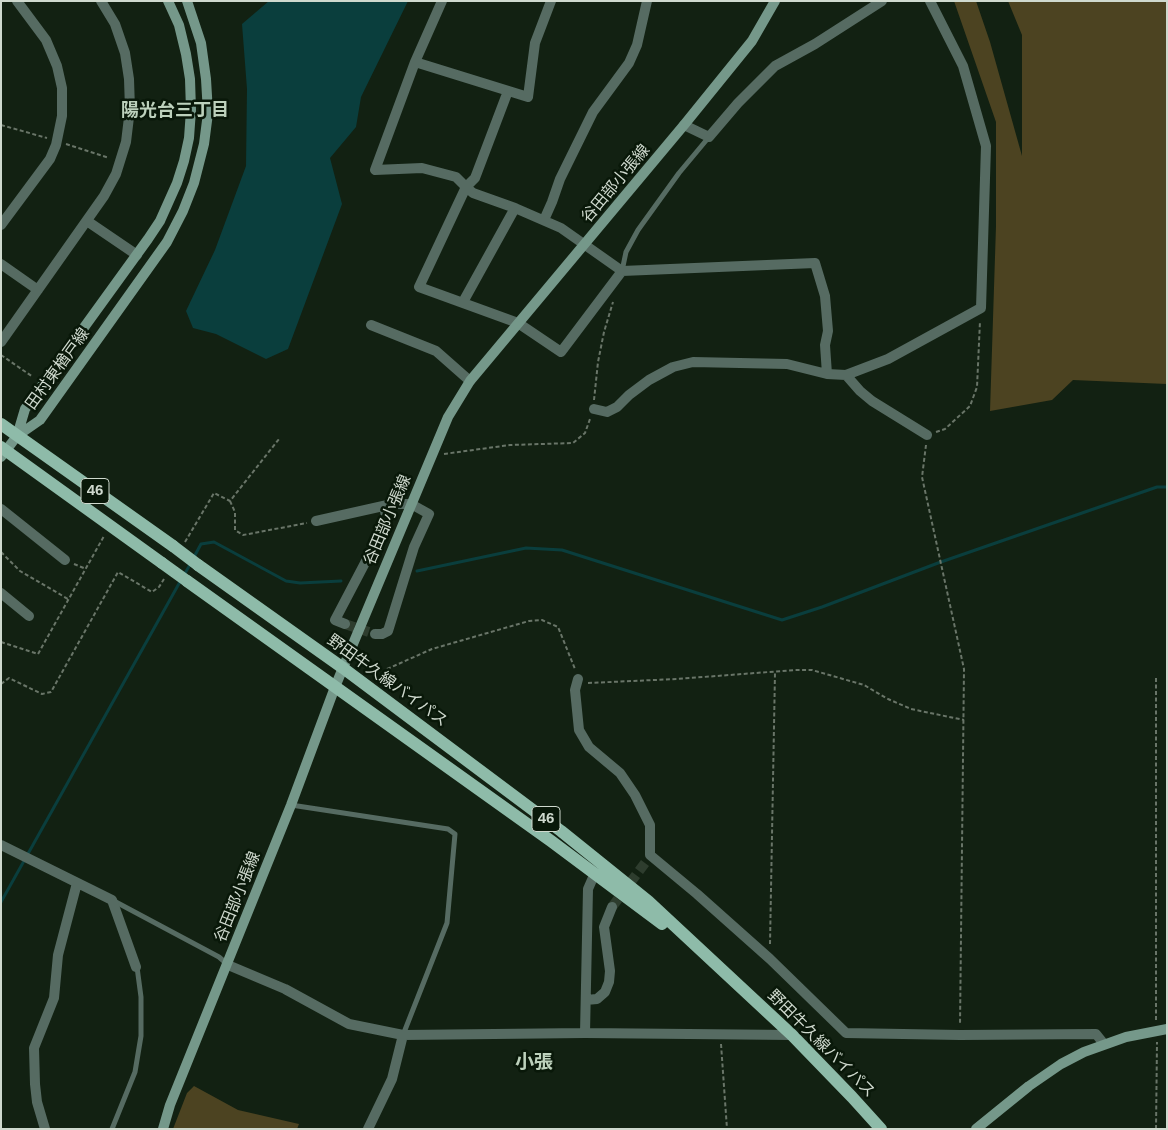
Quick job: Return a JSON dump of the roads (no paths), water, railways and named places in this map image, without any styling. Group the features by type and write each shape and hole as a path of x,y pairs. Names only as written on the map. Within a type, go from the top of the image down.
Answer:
{"main road":[{"name":"田村東楢戸線","path":"17,436 25,409 160,221 184,161 189,138 191,110 190,78 179,26 168,1"},
{"name":"田村東楢戸線","path":"17,436 40,420 167,242 186,204 194,183 204,144 208,113 201,43 187,1"},
{"name":"谷田部小張線","path":"163,1129 170,1105 291,805 342,668 448,417 470,381 752,41 775,1"},
{"name":"野田牛久線バイパス","path":"1,424 178,545 198,564 342,668 561,831 648,901 792,1035 881,1129"},
{"path":"3,452 17,436"},
{"name":"野田牛久線バイパス","path":"3,452 162,563 595,873 737,984"},
{"path":"976,1129 1044,1075 1084,1052 1126,1037 1161,1030"}],"street":[{"path":"1,225 50,159 56,145 62,116 62,88 57,66 46,40 17,1"},
{"path":"1,342 104,196 116,174 126,142 130,109 129,79 125,53 116,24 101,1"},
{"path":"442,1 415,62 375,170 422,168 456,177 473,193 515,208 561,228 622,270 815,263 825,296 828,331 825,345 827,374"},
{"path":"415,62 528,97 535,43 551,1"},
{"path":"544,220 560,179 593,112 629,63 636,45 647,1"},
{"path":"684,125 709,137 738,103 775,66 815,44 882,1"},
{"path":"594,408 607,412 617,407 649,380 673,367 693,362 787,364 827,374 846,375 888,359 981,308 986,146 963,66 930,1"},
{"path":"508,91 475,178 466,187 419,287 518,322 561,352 622,270"},
{"path":"463,302 515,208"},
{"path":"87,221 137,255"},
{"path":"1,264 38,290"},
{"path":"371,325 436,351 470,381"},
{"path":"846,375 872,401 927,435"},
{"path":"316,521 392,504 411,504 430,514 414,547 388,630 382,634 375,634"},
{"path":"345,624 335,620 387,521 384,506"},
{"path":"1,509 65,560"},
{"path":"1,594 29,616"},
{"path":"578,679 575,690 579,730 589,747 620,773 635,795 650,825 647,859 697,894 770,959 846,1033 960,1035 1096,1034 1104,1044"},
{"path":"1,845 112,900 136,967"},
{"path":"586,1033 588,889 595,873"},
{"path":"46,1129 35,1084 34,1048 54,998 58,955 77,883"},
{"path":"586,1000 597,999 604,992 609,982 610,971 604,927 612,907"},
{"path":"228,965 284,989 348,1024 403,1035 586,1033 792,1035"},
{"path":"368,1129 392,1079 403,1035"}],"lane":[{"path":"622,270 626,252 638,230 679,173 709,137"},
{"path":"291,805 448,829 455,834 447,922 403,1035"},
{"path":"112,900 219,957 228,965"},
{"path":"112,1129 135,1072 141,1036 141,996 136,967"}],"water":[{"path":"269,1 408,1 361,97 356,127 330,158 342,204 288,349 266,359 216,334 193,328 186,311 215,250 246,166 247,89 242,24"}],"waterway":[{"path":"417,571 526,548 562,550 782,620 822,607 938,563 1157,487 1167,487"},
{"path":"194,557 201,544 214,542 286,581 300,583 341,581"},
{"path":"184,575 191,563"},
{"path":"1,902 181,580"}],"tunnel":[{"path":"345,624 375,634"},
{"path":"612,907 645,863"}],"district":[{"name":"陽光台三丁目","path":"175,111"},
{"name":"小張","path":"534,1063"}]}
